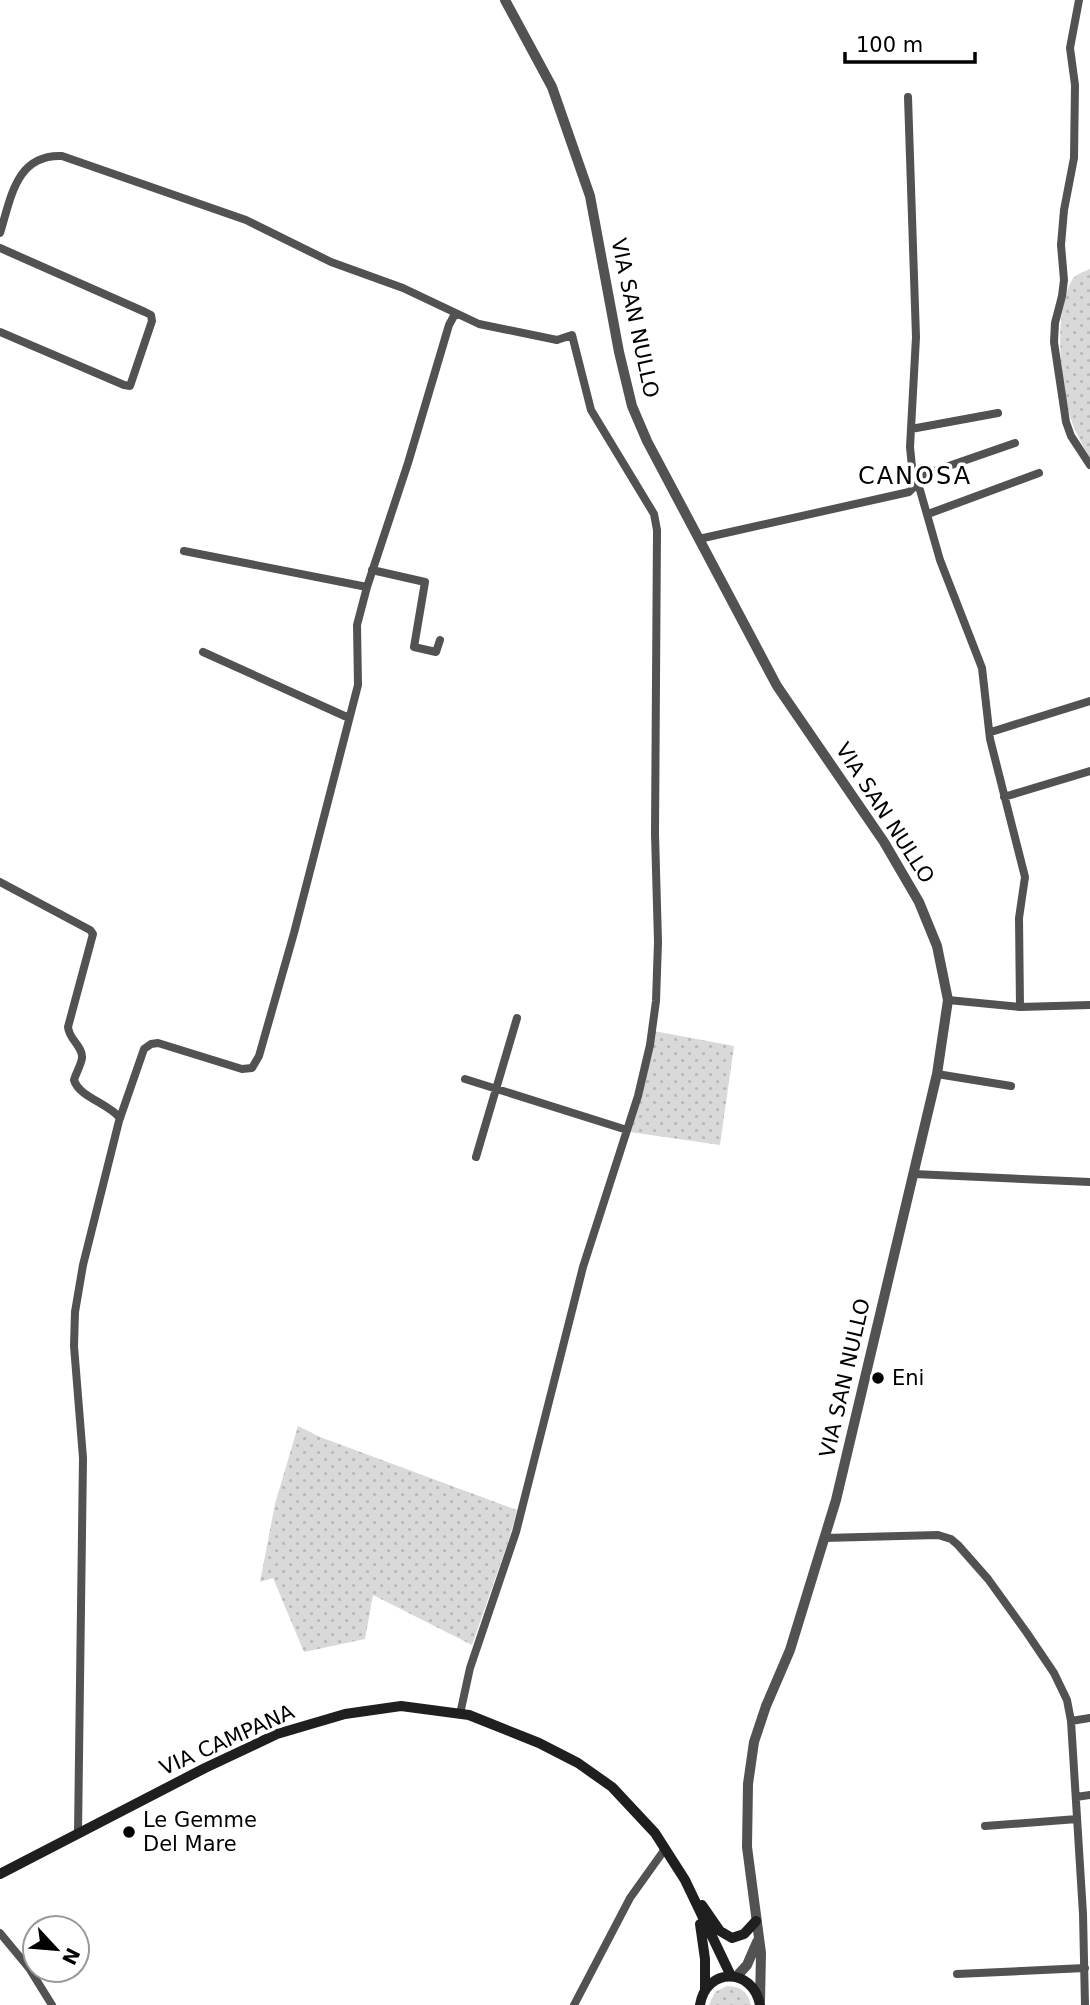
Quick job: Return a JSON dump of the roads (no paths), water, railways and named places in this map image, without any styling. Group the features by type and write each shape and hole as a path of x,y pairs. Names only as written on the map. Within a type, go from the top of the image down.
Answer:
{"main road":[{"name":"VIA CAMPANA","path":"0,1874 205,1768 277,1734 345,1714 401,1706 469,1715 539,1743 578,1763 612,1787 655,1833 685,1880 698,1911 734,1977"},
{"path":"685,1880 720,1931 732,1938 738,1937 756,1922"},
{"name":"VIA CAMPANA","path":"698,1911 704,1949 700,1999"},
{"name":"VIA CAMPANA","path":"700,1999 719,1978 734,1977 743,1979 755,1990 760,2005"}],"street":[{"name":"VIA SAN NULLO","path":"505,0 552,87 590,196 619,352 632,406 647,441 778,686 884,842 919,902 937,946 948,1000 937,1074 839,1487 790,1650 754,1742 748,1784 747,1847 762,1972 760,2005"},
{"path":"1079,0 1070,48 1075,85 1074,158 1060,246 1064,280 1054,342 1066,422 1071,436 1090,465"},
{"path":"699,539 909,492 914,487 910,459 916,337 908,97"},
{"path":"0,233 22,173 36,161 48,156 62,156 246,220 331,262 403,288 486,326 557,340 572,335 590,410 654,514 657,530 657,976 650,1045 638,1096 583,1267 516,1532 470,1668 460,1714"},
{"path":"0,248 145,312 151,315 152,321 130,386 124,386 0,332"},
{"path":"78,1833 83,1458 74,1346 75,1312 83,1265 120,1118 144,1049 158,1043 242,1069 252,1068 257,1063 295,933 358,685 357,625 367,587 449,325 455,314"},
{"path":"911,429 998,413"},
{"path":"914,478 1015,443"},
{"path":"928,514 1039,473"},
{"path":"914,478 928,514 940,560 982,668 990,739 1026,877 1019,918 1020,1007"},
{"path":"184,551 367,587"},
{"path":"372,570 425,582 414,647 436,652 440,640"},
{"path":"203,652 349,718"},
{"path":"991,732 1090,701"},
{"path":"1004,797 1090,771"},
{"path":"0,883 40,901 93,934 68,1027 82,1057 74,1080 79,1090 108,1106 120,1118"},
{"path":"948,1000 1020,1007 1090,1004"},
{"path":"475,1157 517,1018"},
{"path":"937,1074 1012,1086"},
{"path":"465,1079 627,1130"},
{"path":"914,1174 1090,1182"},
{"path":"824,1538 938,1535 951,1539 988,1579 1054,1673 1067,1700 1071,1721 1087,2002"},
{"path":"1071,1721 1090,1718"},
{"path":"1076,1797 1090,1795"},
{"path":"985,1826 1076,1819"},
{"path":"574,2005 630,1898 665,1849"},
{"path":"0,1933 29,1968 52,2005"},
{"path":"734,1977 747,1965 758,1938"},
{"path":"957,1974 1085,1968"}],"place":[{"name":"Eni","path":"878,1378"},
{"name":"Le Gemme Del Mare","path":"129,1832"}],"district":[{"name":"CANOSA","path":"915,476"}]}
